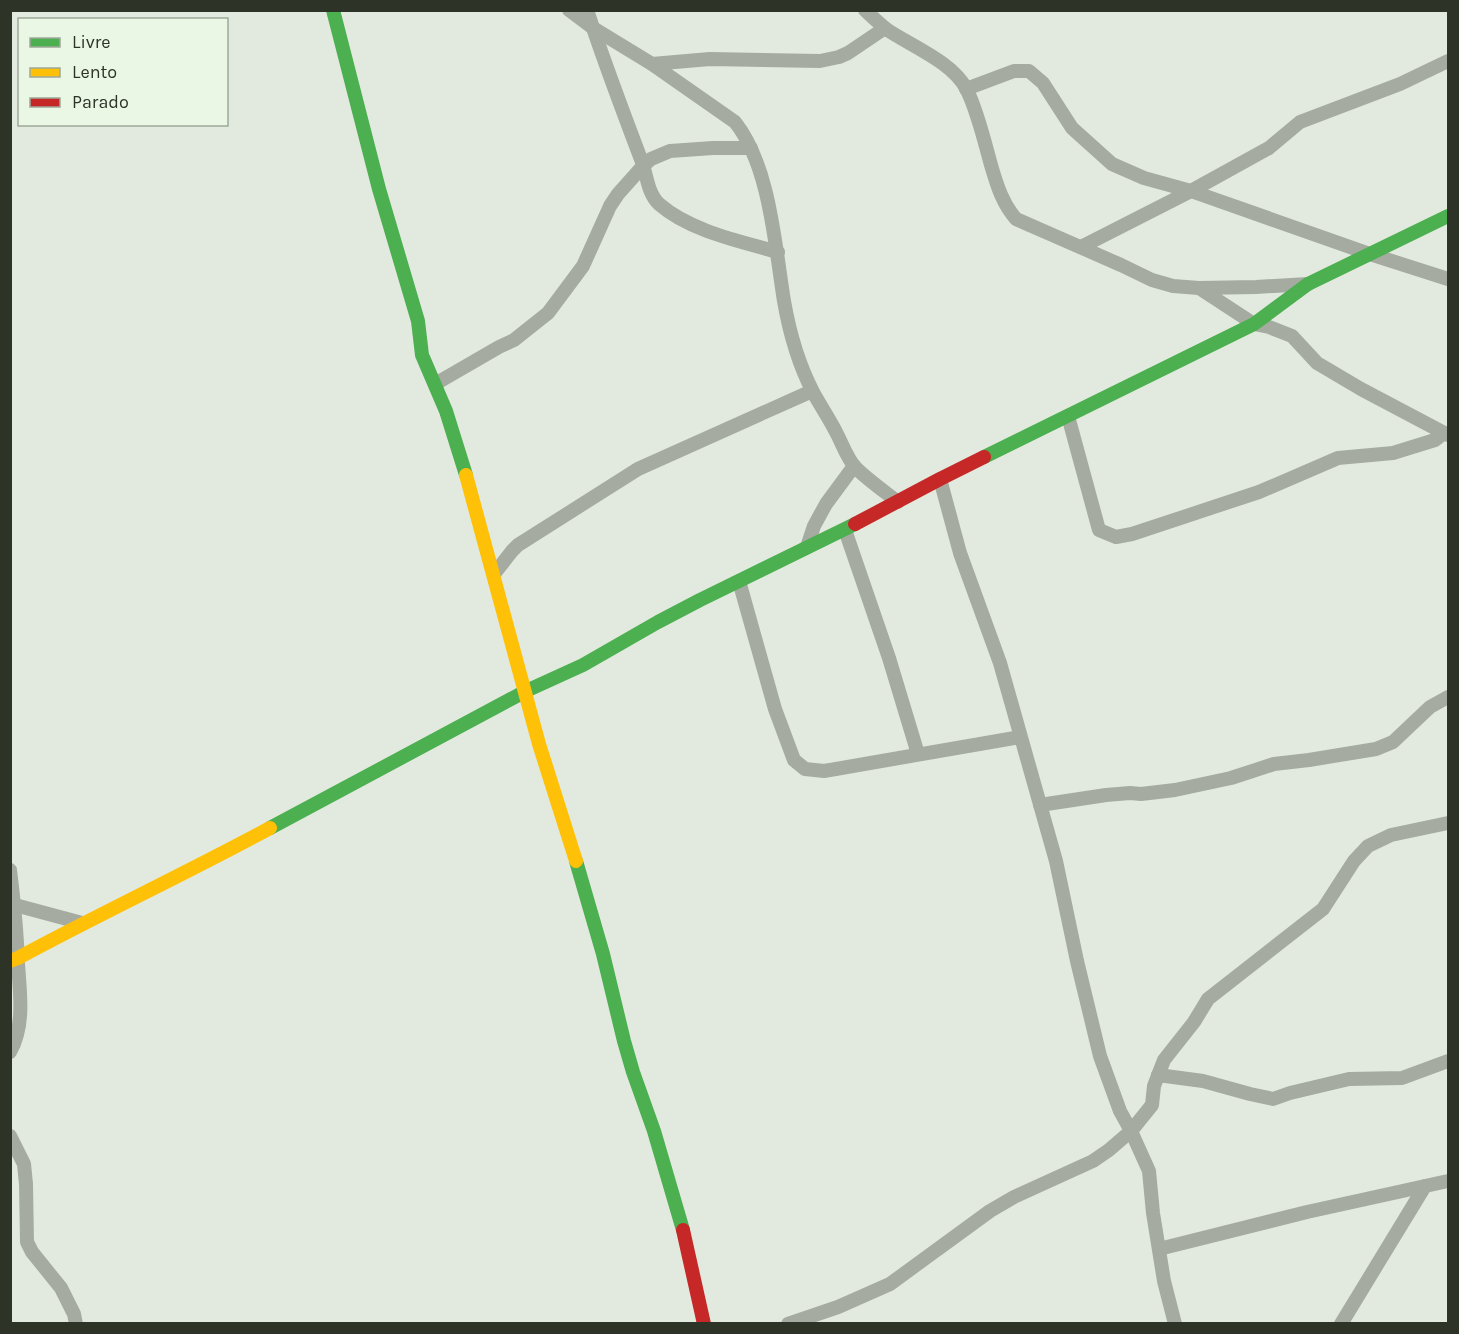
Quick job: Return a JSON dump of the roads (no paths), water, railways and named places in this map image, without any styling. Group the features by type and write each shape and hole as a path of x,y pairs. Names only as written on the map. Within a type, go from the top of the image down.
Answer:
{"street":[{"path":"333,10 379,189 418,321 422,355 446,411 474,500 539,744 587,897 624,1041 654,1131 682,1227 704,1323"},
{"path":"568,10 652,64 735,122 744,133 765,188 778,252 784,302 798,356 812,391 854,466 898,502"},
{"path":"587,10 650,190 657,202 682,219 714,234 778,252"},
{"path":"865,10 885,28 931,56 955,74 966,88 1000,195 1016,219 1152,280 1173,286 1199,288 1308,284"},
{"path":"652,64 710,59 820,62 848,53 885,28"},
{"path":"1081,247 1269,148 1300,122 1400,84 1449,61"},
{"path":"966,88 1014,71 1029,71 1043,83 1072,128 1112,164 1144,178 1191,191 1370,254 1449,279"},
{"path":"435,384 514,340 548,313 583,266 614,200 651,159 670,151 751,148"},
{"path":"14,959 220,855 526,691 583,665 658,622 1254,324 1308,284 1449,216"},
{"path":"1199,288 1254,324 1292,336 1317,363 1447,434"},
{"path":"494,574 518,545 638,469 812,391"},
{"path":"1068,416 1099,530 1116,537 1132,534 1259,492 1338,458 1393,453 1447,434"},
{"path":"807,547 814,526 826,504 854,466"},
{"path":"940,479 960,553 1000,663 1056,861 1100,1056 1120,1111 1149,1171 1164,1281 1175,1323"},
{"path":"845,530 889,658 918,754"},
{"path":"739,581 774,710 794,760 805,770 824,771 1020,737"},
{"path":"1040,805 1106,795 1175,790 1231,778 1274,764 1376,749 1393,742 1430,707 1449,697"},
{"path":"788,1323 838,1307 890,1284 990,1211 1014,1197 1093,1161 1109,1150 1131,1131 1152,1105 1155,1086 1164,1060 1194,1022 1208,999 1323,909 1354,861 1368,846 1391,836 1449,824"},
{"path":"10,870 15,905 14,959 20,998 19,1025 10,1052"},
{"path":"15,905 82,923"},
{"path":"1158,1075 1203,1081 1273,1099 1349,1079 1401,1078 1449,1061"},
{"path":"10,1136 24,1164 27,1242 32,1252 61,1288 76,1323"},
{"path":"1159,1249 1307,1212 1449,1181"},
{"path":"1341,1323 1425,1186"}]}
